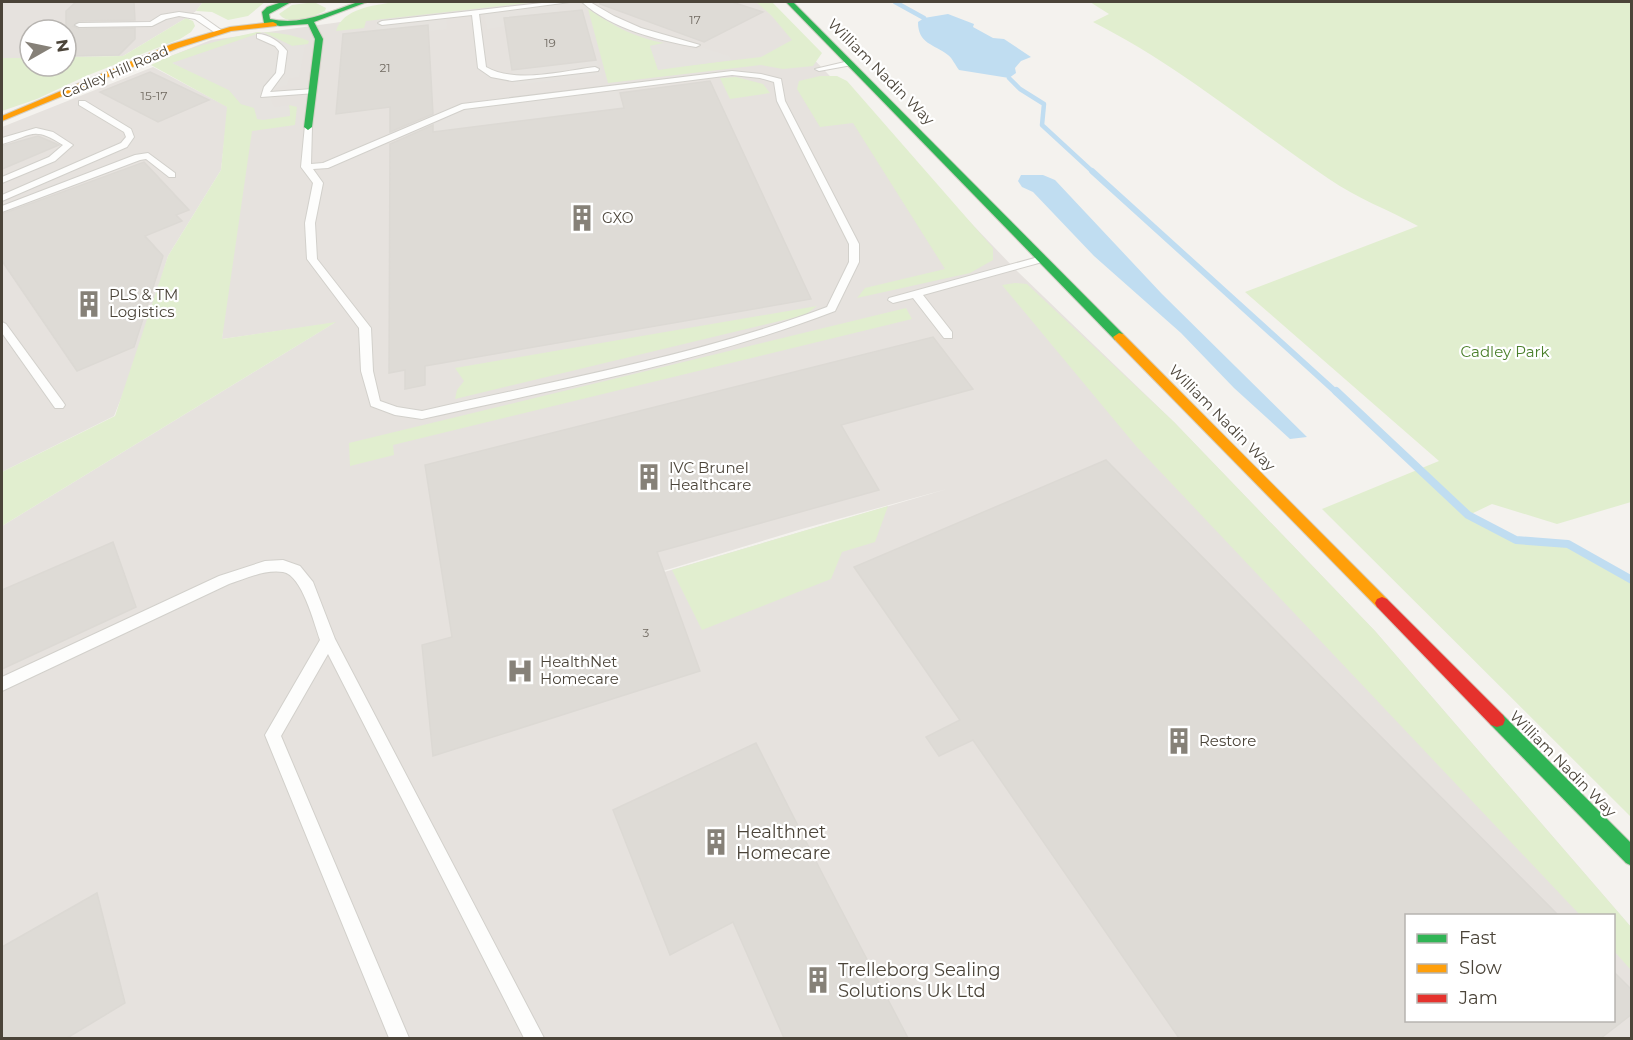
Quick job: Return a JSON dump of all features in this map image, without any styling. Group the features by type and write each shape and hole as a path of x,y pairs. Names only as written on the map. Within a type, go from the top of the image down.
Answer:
{"main road":[{"path":"269,19 282,2"},
{"path":"308,127 319,39 311,23 332,6 363,2"},
{"name":"William Nadin Way","path":"789,2 1632,857"},
{"name":"Cadley Hill Road","path":"2,119 159,52 225,30 269,19 295,26 311,23"}],"lane":[{"path":"382,23 566,2"},
{"path":"586,2 612,18 645,32 668,40 696,45"},
{"path":"158,7 197,17 225,30"},
{"path":"476,12 482,68 494,75 512,79 595,69"},
{"path":"79,25 152,24 164,17 179,14"},
{"path":"260,36 278,44 283,51 280,73 264,95 313,91"},
{"path":"819,69 849,63"},
{"path":"306,167 325,166 462,107 732,73 761,76 778,81 781,101 854,244 854,262 831,309 781,328 498,399 422,415 395,411 375,403 367,371 365,328 312,259 310,223 318,183 306,167 308,127"},
{"path":"2,198 124,145 130,137 128,131 82,103"},
{"path":"2,141 24,132 48,130 69,145 52,159 2,180"},
{"path":"2,209 138,157 148,156 171,175"},
{"path":"893,300 1042,259"},
{"path":"916,294 948,335"},
{"path":"2,326 58,405"},
{"path":"2,684 224,580 265,567 283,566 295,570 308,586 328,640 534,1038"},
{"path":"328,640 273,735 399,1038"}],"shaded area":[{"path":"2,2 203,2 186,18 123,56 78,57 78,18 18,18 18,58 2,58"},
{"path":"485,2 759,2 1017,271 1174,422 1375,631 1631,927 1631,1038 2,1038 2,526 334,323 222,339 244,107 166,58 211,40","holes":["947,489 538,609 802,529"]},
{"path":"556,4 559,12 505,18 505,26 487,29 484,12"},
{"path":"446,13 447,29 429,31 428,25 377,30 376,28 377,20"},
{"path":"263,32 292,46 305,45 299,77 289,78 287,85 275,88 271,100 274,107 289,105 290,116 257,119 254,108 241,104 229,90 172,63"},
{"path":"664,43 681,46 683,50 704,48 729,56 731,60 658,70 650,46"},
{"path":"596,60 601,75 514,85 512,70"},
{"path":"153,67 228,107 221,170 168,256 138,356 114,416 2,472 2,127"},
{"path":"616,89 624,108 424,133 426,124 438,122 453,114 463,113 463,109"}],"green space":[{"path":"203,2 265,2 248,16 228,20 212,12 196,11"},
{"path":"314,2 326,8 325,11 308,18 295,20 283,18 279,14 292,5"},
{"path":"393,2 538,2 366,21 364,28 336,31 345,17 352,13"},
{"path":"756,2 772,2 822,53 813,66 783,69 761,65 608,83 588,9 624,30 664,43 650,46 658,69 761,57 792,40 771,15"},
{"name":"Cadley Park","path":"1090,2 1631,2 1631,502 1557,524 1492,504 1469,515 1516,540 1568,544 1631,580 1631,817 1322,509 1439,461 1245,292 1418,226 1339,186 1155,57 1093,22 1109,14"},
{"path":"186,18 193,21 195,26 191,32 180,39 86,76 37,99 2,111 2,58 18,58 18,78 78,78 78,57 123,56"},
{"path":"263,32 173,63 229,90 241,104 290,116 289,105 297,107 295,125 252,131 222,339 336,322 2,526 2,472 115,416 168,256 221,170 227,107 151,65 189,49"},
{"path":"263,32 290,35 309,41 308,44 292,46"},
{"path":"820,76 837,76 847,81 993,248 993,260 970,273 857,298 865,288 945,269 853,123 820,127 797,89 799,81"},
{"path":"736,77 763,84 770,93 730,99 720,78"},
{"path":"1027,284 1174,422 1375,631 1631,927 1631,970 1615,952 1615,914 1579,914 1136,446 1002,285"},
{"path":"817,306 805,315 455,399 457,390 464,381 455,368"},
{"path":"906,308 912,319 393,445 394,455 350,466 349,443"},
{"path":"888,506 875,542 842,552 831,579 702,630 672,570"}],"water":[{"path":"948,14 974,24 973,27 993,38 1004,39 1031,57 1021,61 1015,68 1016,73 1009,78 959,70 948,55 924,39 919,29 918,22 924,18"},
{"path":"1021,175 1043,175 1055,180 1162,294 1307,437 1290,439 1234,388 1181,333 1094,256 1033,192 1022,187 1018,181"}],"building":[{"path":"76,2 134,2 135,20 78,22 78,18 66,18 66,11"},
{"path":"600,2 732,2 763,12 704,42 600,4"},
{"path":"582,10 596,60 512,70 504,18"},
{"path":"428,25 433,114 390,132 390,107 336,114 343,34"},
{"path":"78,28 135,28 135,39 119,55 78,56"},
{"path":"150,72 209,100 158,122 100,92"},
{"name":"GXO","path":"710,81 811,299 425,366 425,385 405,389 405,370 389,373 390,144 433,125 433,132 624,108 620,93"},
{"path":"38,136 59,145 2,169 2,146"},
{"name":"PLS & TM Logistics","path":"144,162 189,210 176,215 182,221 145,236 163,256 134,347 77,371 2,261 2,214"},
{"name":"IVC Brunel Healthcare","path":"933,337 973,389 841,425 879,490 657,552 700,671 433,756 422,645 452,637 425,465"},
{"name":"Restore","path":"1106,460 1557,914 1405,914 1405,1022 1615,1022 1615,973 1632,990 1632,1014 1601,1038 1179,1038 973,740 939,756 926,737 960,720 854,567"},
{"path":"113,542 136,607 2,669 2,590"},
{"name":"Healthnet Homecare","path":"756,743 908,1038 784,1038 733,922 670,955 613,810"},
{"path":"97,893 125,1003 67,1038 2,1038 2,947"}],"waterway":[{"path":"895,2 924,18"},
{"path":"1009,78 1020,89 1044,104 1042,125 1093,172"},
{"path":"1092,171 1337,393"},
{"path":"1336,391 1468,515 1516,540 1568,544 1632,580"}],"traffic: fast":[{"path":"287,2 270,9 265,14 267,21 280,24 304,23 363,2"},
{"path":"789,2 1119,337"},
{"path":"308,127 319,39 311,23"},
{"path":"1497,720 1632,857"}],"traffic: slow":[{"path":"2,119 175,46 230,29 273,24"},
{"path":"1119,337 1382,603"}],"traffic: jam":[{"path":"1382,603 1497,720"}],"place":[{"name":"GXO","path":"582,218"},
{"name":"PLS & TM Logistics","path":"89,304"},
{"name":"IVC Brunel Healthcare","path":"649,477"},
{"name":"HealthNet Homecare","path":"520,671"},
{"name":"Restore","path":"1179,741"},
{"name":"Healthnet Homecare","path":"716,842"},
{"name":"Trelleborg Sealing Solutions Uk Ltd","path":"818,980"}]}
